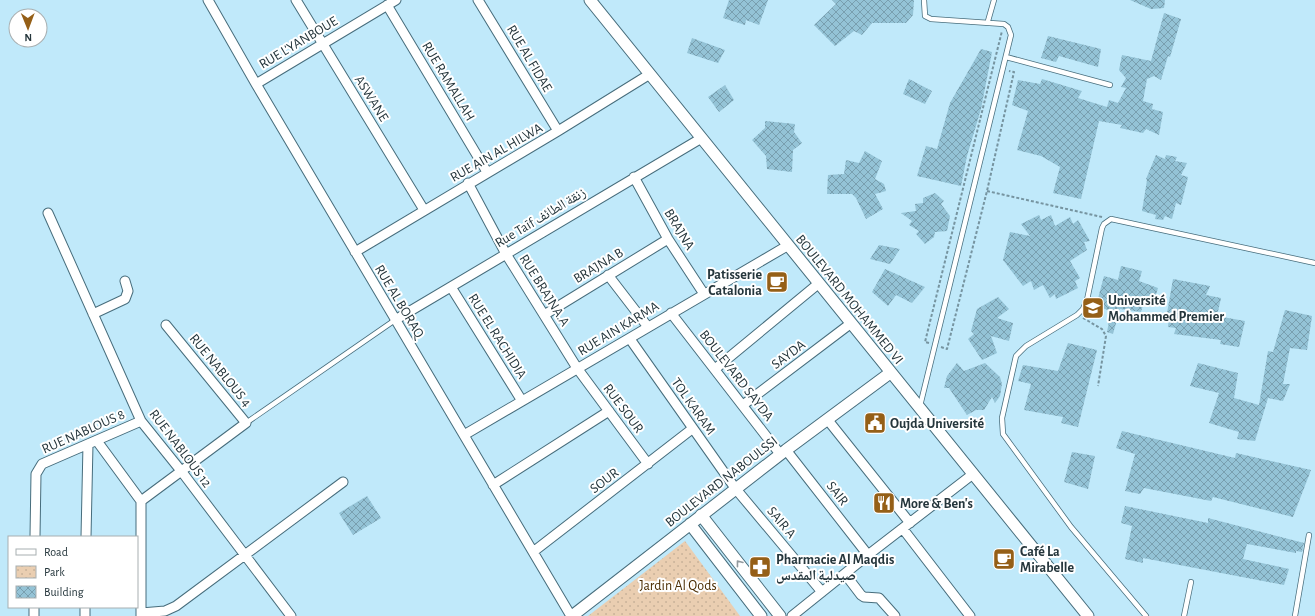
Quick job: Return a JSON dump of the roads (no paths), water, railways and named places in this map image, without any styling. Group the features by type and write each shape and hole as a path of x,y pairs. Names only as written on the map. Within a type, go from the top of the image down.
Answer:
{"street":[{"name":"RUE AL BORAQ","path":"208,0 395,320 571,616"},
{"name":"ASWANE","path":"296,0 424,210"},
{"name":"RUE L’YANBOUE","path":"256,84 396,0"},
{"name":"RUE AL FIDAE","path":"478,0 558,131"},
{"name":"BOULEVARD MOHAMMED VI","path":"590,0 700,139 1088,616"},
{"name":"RUE RAMALLAH","path":"387,6 487,172"},
{"name":"RUE AIN AL HILWA","path":"355,252 468,183 558,131 650,74"},
{"name":"Rue Taïf زنقة الطائف","path":"395,320 700,139"},
{"name":"BRAJNA","path":"634,177 668,240 704,294"},
{"name":"RUE BRAJNA.A","path":"468,183 506,254 577,368"},
{"name":"RUE NABLOUS 12","path":"48,213 141,421 182,472 288,615"},
{"name":"BRAJNA B","path":"544,315 668,240"},
{"name":"RUE AIN KARMA","path":"464,435 787,246"},
{"path":"608,275 648,327"},
{"path":"93,314 124,299 128,291 124,280"},
{"path":"715,369 818,284"},
{"name":"RUE EL RACHIDIA","path":"451,287 522,401"},
{"name":"BOULEVARD SAYDA","path":"670,314 783,452"},
{"name":"SAYDA","path":"743,405 850,324"},
{"name":"RUE NABLOUS 4","path":"141,501 246,423 166,325"},
{"name":"TOL KARAM","path":"630,339 735,488"},
{"name":"RUE SOUR","path":"577,368 648,464"},
{"name":"BOULEVARD NABOULSSI","path":"571,616 735,488 890,373"},
{"path":"493,484 609,411"},
{"path":"827,419 910,523"},
{"name":"RUE NABLOUS 8","path":"35,536 36,474 38,468 42,464 141,421"},
{"name":"SOUR","path":"533,552 692,429"},
{"path":"97,441 141,501 141,614 170,609 343,482"},
{"path":"86,536 88,444"},
{"name":"SAIR","path":"783,452 868,554"},
{"path":"792,616 868,554 974,474"},
{"name":"SAIR A","path":"735,488 822,592"},
{"path":"701,515 780,616"},
{"path":"690,524 761,616"},
{"path":"903,529 970,616"},
{"path":"845,574 864,597 878,598 895,616"}],"lane":[{"path":"920,408 1011,34 1010,29 1006,24 931,19 925,16 924,0"},
{"path":"988,22 994,0"},
{"path":"1006,57 1110,85"},
{"path":"1146,616 1070,528 1003,434 1002,418 1016,356 1032,342 1083,310 1087,300 1102,228 1107,221 1115,218 1315,263"},
{"path":"246,423 395,320"},
{"path":"1295,616 1309,535"},
{"path":"1184,616 1191,582"}],"place":[{"name":"Patisserie Catalonia","path":"777,282"},
{"name":"Université Mohammed Premier","path":"1093,308"},
{"name":"Oujda Université","path":"875,423"},
{"name":"More & Ben's","path":"884,503"},
{"name":"Café La Mirabelle","path":"1004,559"},
{"name":"Pharmacie Al Maqdis صيدلية المقدس","path":"760,567"}],"park label":[{"name":"Jardin Al Qods","path":"678,585"}]}
